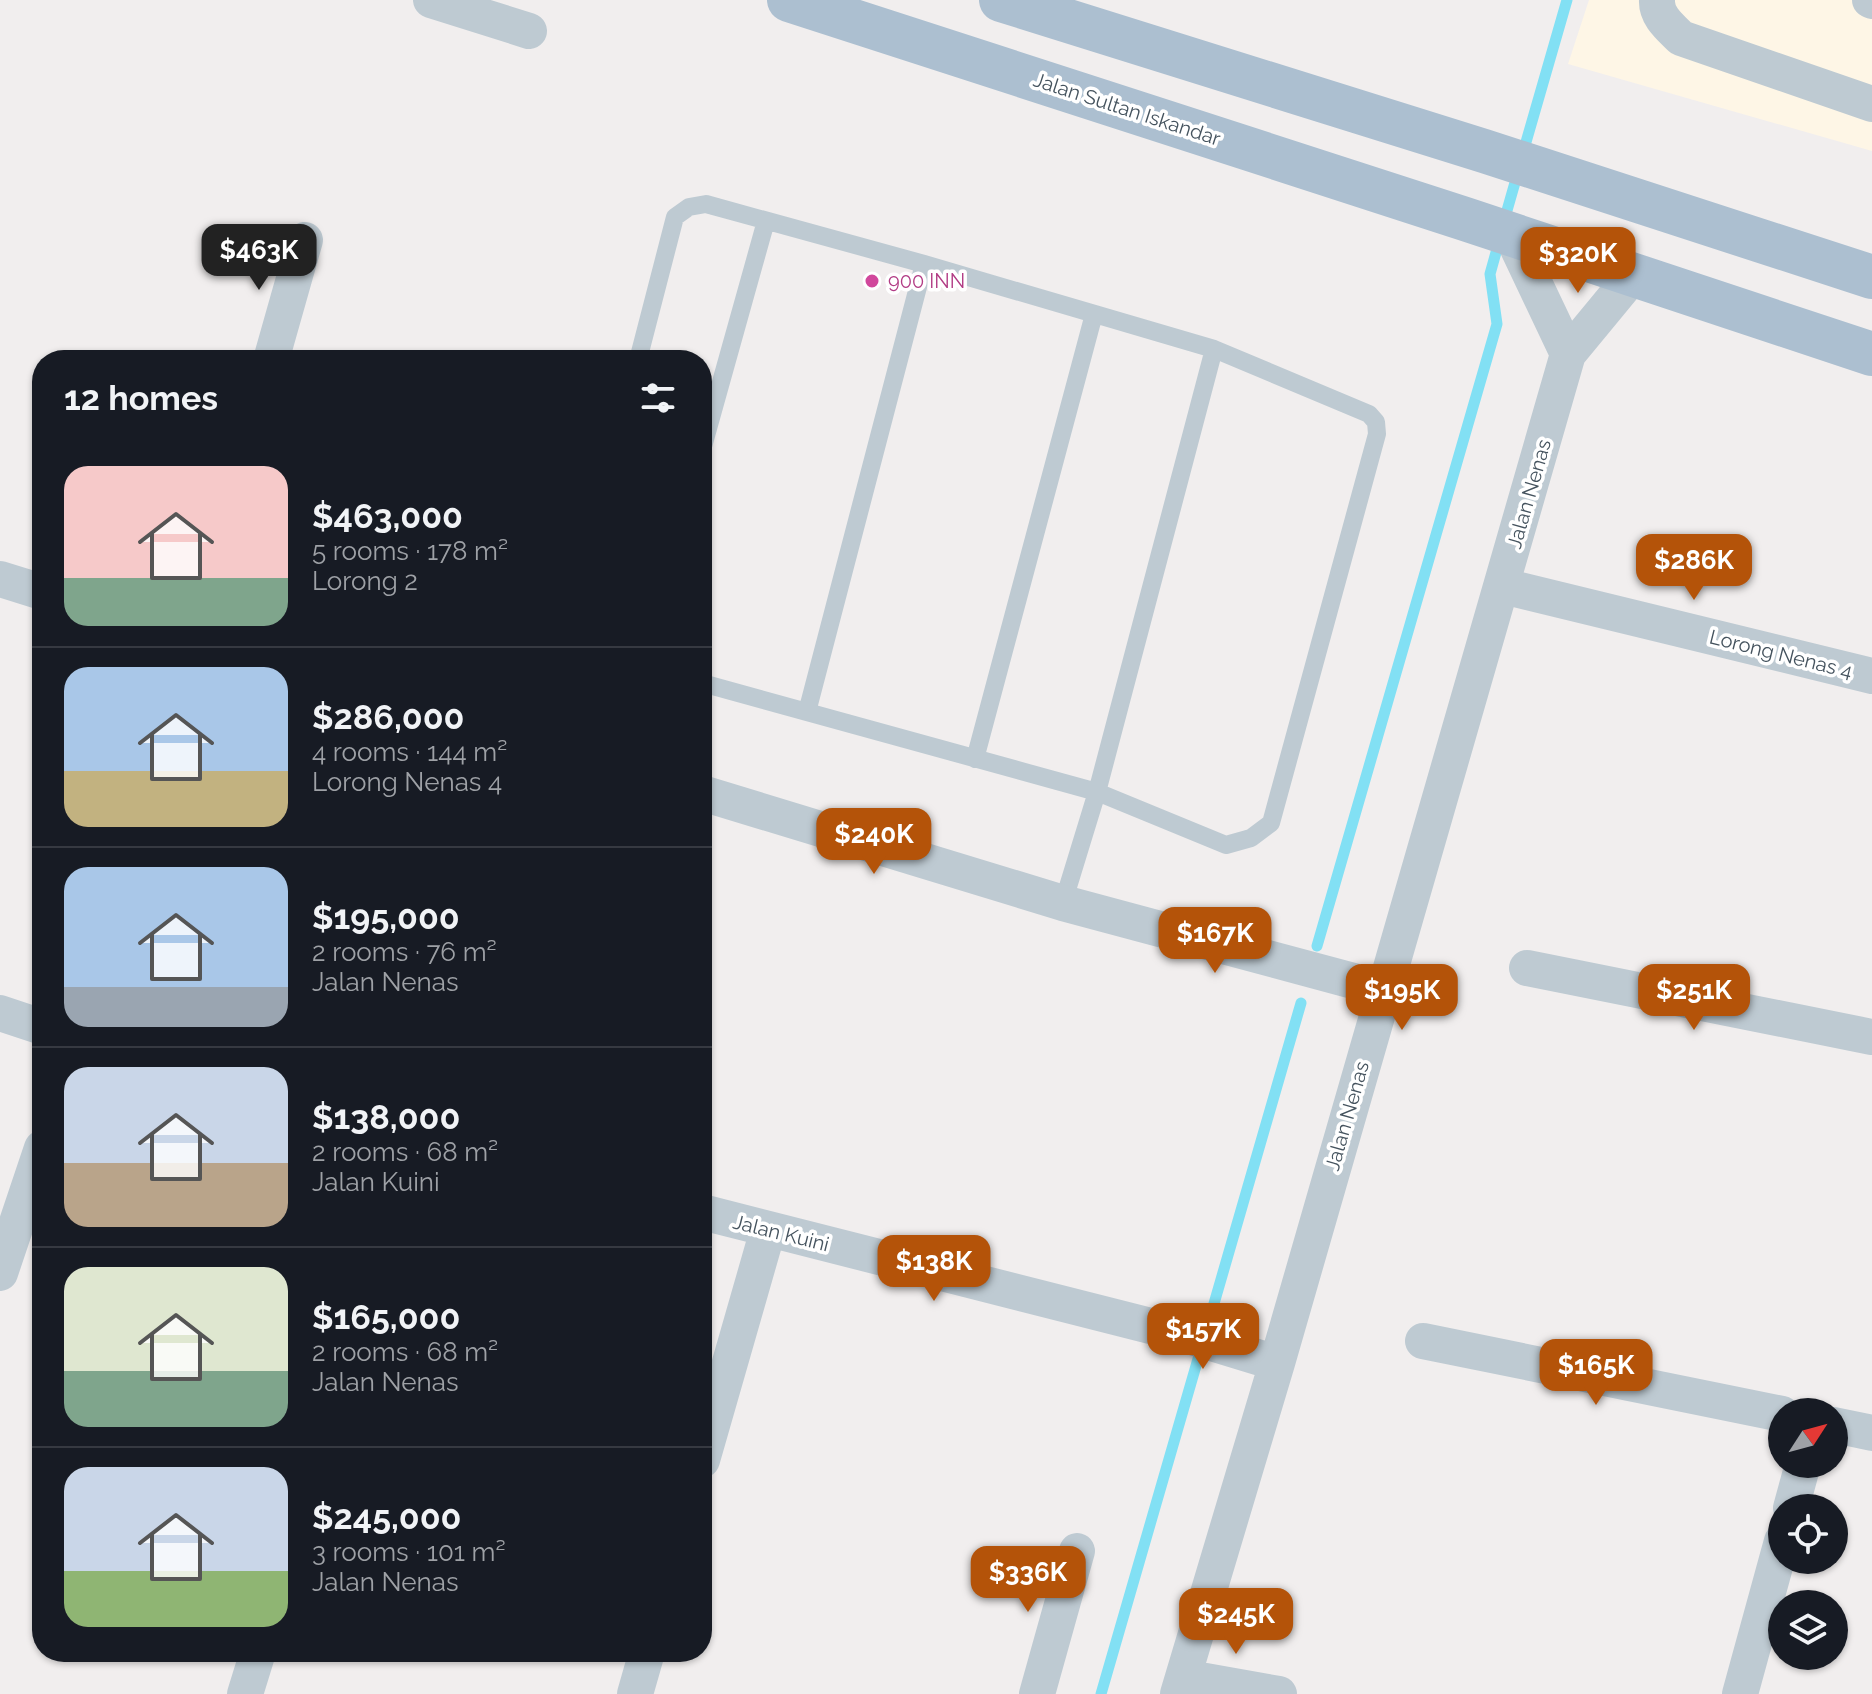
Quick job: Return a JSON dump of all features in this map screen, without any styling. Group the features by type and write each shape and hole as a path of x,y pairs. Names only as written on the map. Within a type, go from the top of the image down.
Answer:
{"main road":[{"name":"Jalan Sultan Iskandar","path":"789,0 1872,354"},
{"path":"1001,0 1484,151 1872,277"}],"street":[{"path":"431,0 529,31"},
{"path":"1657,0 1656,5 1664,22 1681,38 1872,104"},
{"path":"1509,235 1568,354"},
{"path":"274,350 305,240"},
{"name":"Jalan Nenas","path":"1180,1685 1277,1363 1568,354 1634,274"},
{"path":"0,579 32,589"},
{"name":"Lorong Nenas 4","path":"1503,586 1872,676"},
{"path":"712,796 1063,903 1383,989"},
{"path":"1527,968 1872,1037"},
{"path":"0,1013 32,1024"},
{"path":"0,1273 32,1178"},
{"name":"Jalan Kuini","path":"712,1215 1182,1334 1277,1363"},
{"path":"712,1425 768,1230"},
{"path":"1423,1341 1768,1411"},
{"path":"1848,1428 1872,1433"},
{"path":"1037,1694 1077,1551"},
{"path":"1740,1694 1773,1574"},
{"path":"245,1694 255,1662"},
{"path":"635,1694 644,1662"},
{"path":"1180,1685 1279,1694"}],"lane":[{"path":"641,350 675,217 689,207 706,204 1214,349 1369,414 1376,422 1377,434 1271,823 1251,838 1226,845 1097,792 712,686"},
{"path":"712,414 766,221"},
{"path":"807,712 924,264"},
{"path":"975,759 1094,314"},
{"path":"1063,903 1097,792 1214,349"}],"shaded area":[{"path":"1589,0 1872,0 1872,151 1568,64"}],"waterway":[{"path":"1522,156 1567,0"},
{"path":"1504,221 1518,172"},
{"path":"1317,946 1497,324 1490,274 1500,238"},
{"path":"1101,1694 1301,1003"}],"place":[{"name":"900 INN","path":"872,281"}]}
